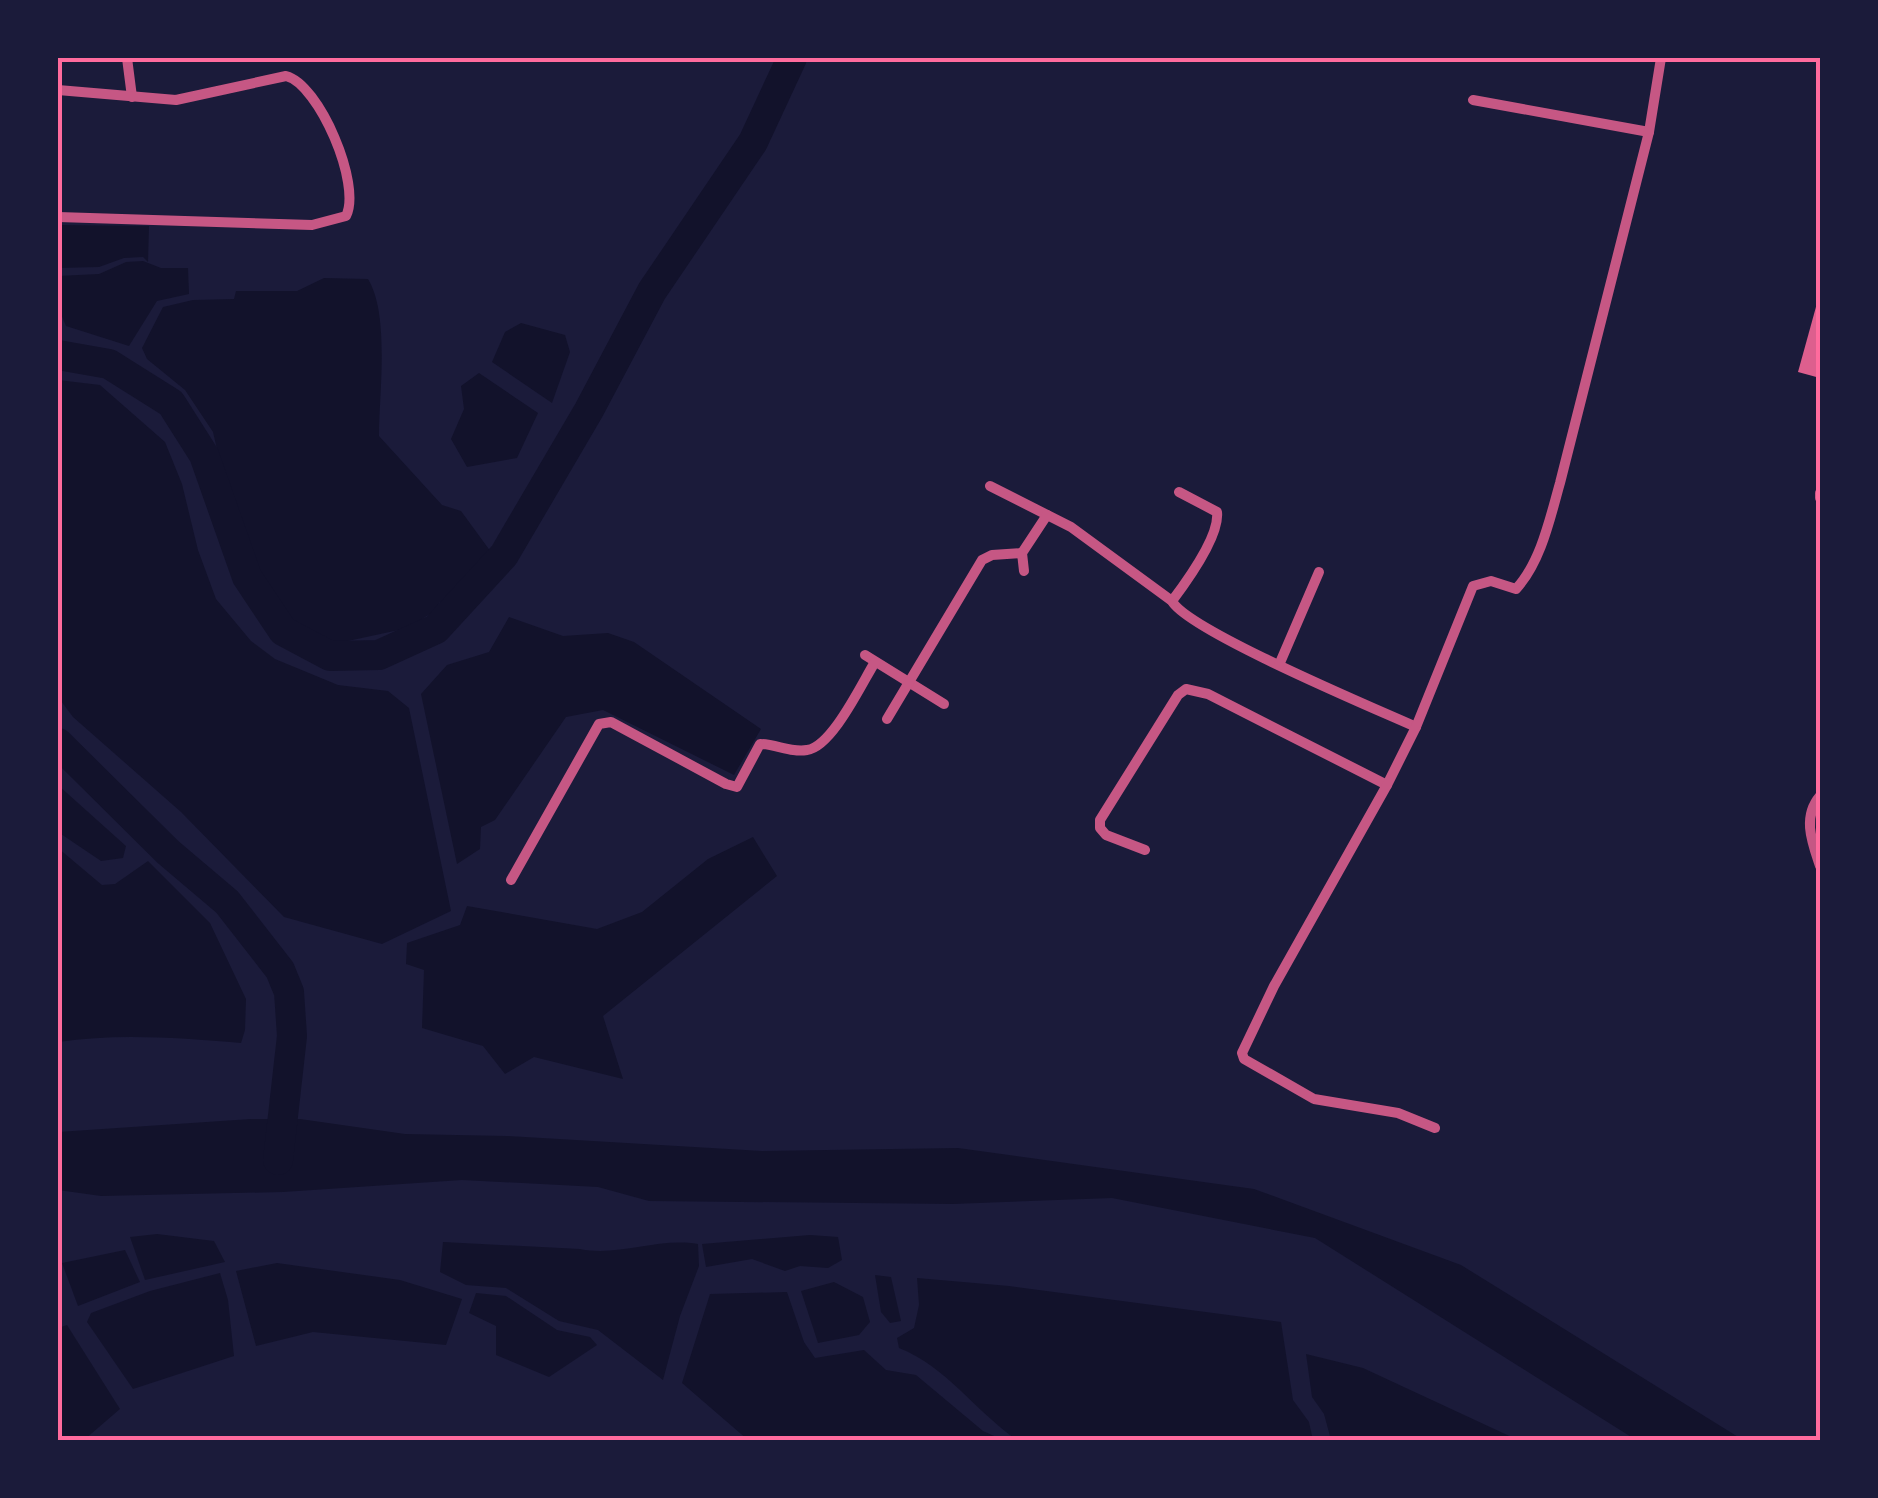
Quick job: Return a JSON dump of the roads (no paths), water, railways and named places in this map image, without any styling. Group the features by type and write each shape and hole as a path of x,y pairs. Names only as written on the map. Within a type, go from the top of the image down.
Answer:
{"street":[{"path":"127,58 132,96"},
{"path":"1435,1128 1398,1114 1314,1099 1244,1059 1242,1053 1274,986 1387,785 1416,726 1473,586 1491,581 1516,588 1529,573 1560,484 1649,132 1661,58"},
{"path":"58,90 176,100 286,76 298,78 338,144 351,202 346,216 312,225 58,217"},
{"path":"1474,100 1649,132"},
{"path":"990,486 1086,538 1172,601 1185,616 1278,665 1416,726"},
{"path":"1172,601 1194,570 1218,523 1217,512 1179,492"},
{"path":"1024,571 1022,554 1047,516"},
{"path":"887,719 982,560 1022,554"},
{"path":"1278,665 1319,572"},
{"path":"511,880 599,724 611,722 738,787 760,744 806,751 829,737 870,659 944,704"},
{"path":"1145,850 1106,835 1100,820 1178,694 1186,689 1208,694 1387,785"},
{"path":"1820,796 1812,807 1809,822 1820,866"}],"waterway":[{"path":"58,355 109,364 171,403 204,455 247,577 283,631 330,656 379,655 436,629 504,555 589,410 652,291 753,142 792,58"},
{"path":"58,743 168,852 227,902 280,970 289,992 292,1036 278,1160"}]}
